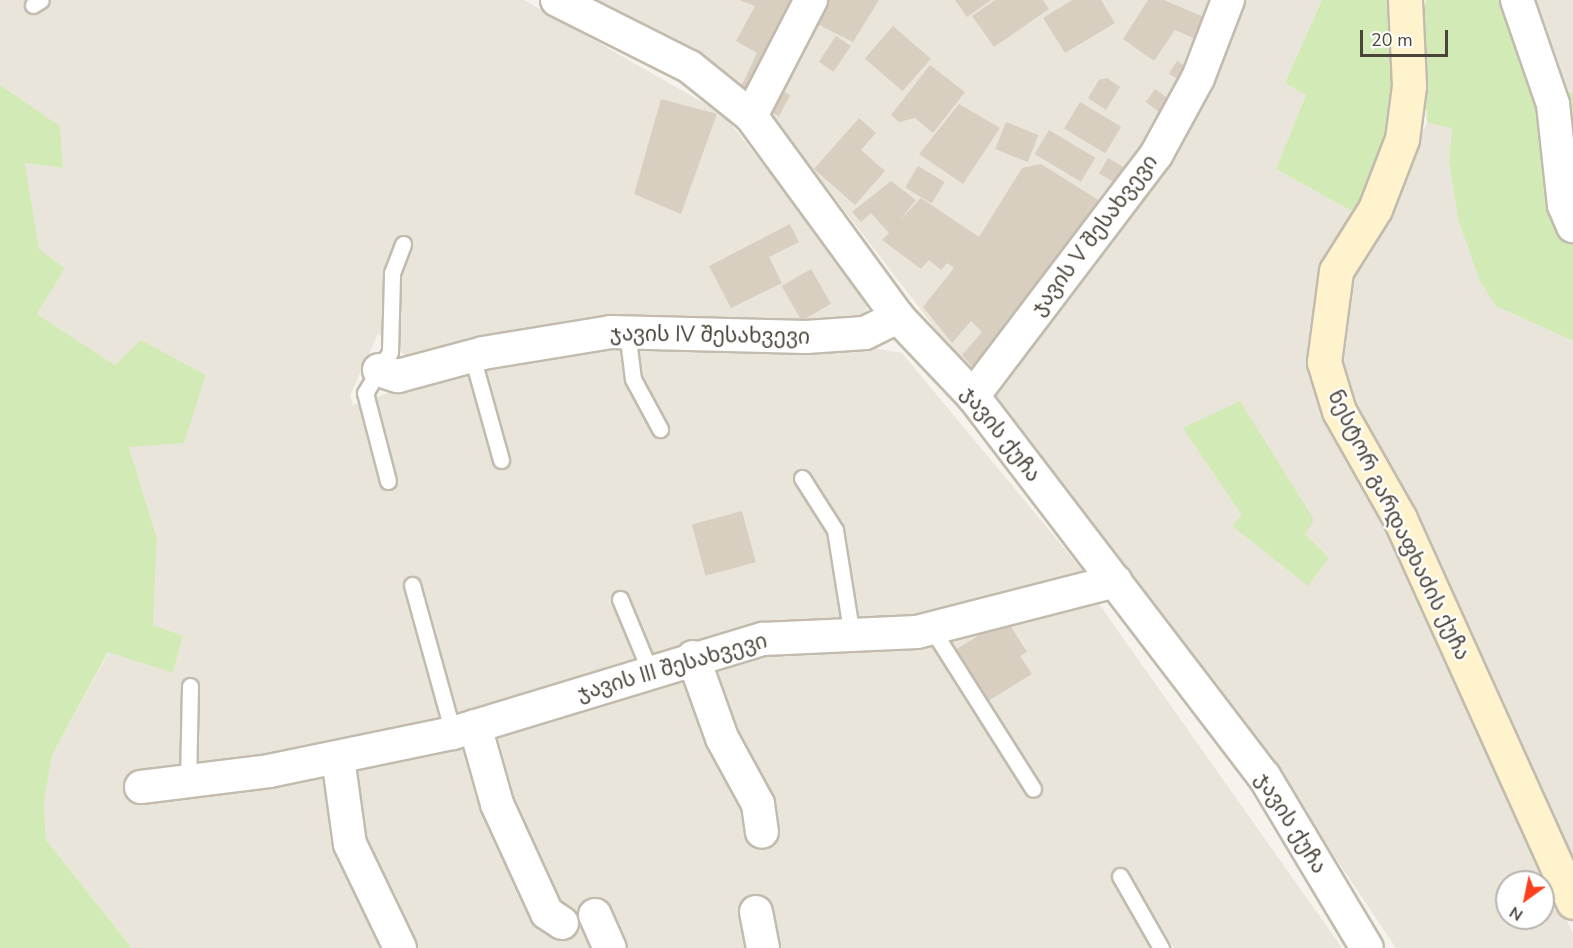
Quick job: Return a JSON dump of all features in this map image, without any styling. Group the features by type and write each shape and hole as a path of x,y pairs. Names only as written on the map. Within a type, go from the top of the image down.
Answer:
{"street":[{"name":"ჯავის ქუჩა","path":"557,0 690,67 751,116 898,317 973,396 1264,776 1367,948"},
{"path":"751,116 811,0"},
{"name":"ჯავის V შესახვევი","path":"973,396 1156,155 1198,78 1228,0"},
{"name":"ნესტორ გარდაფხაძის ქუჩა","path":"1405,0 1409,86 1402,139 1375,209 1336,271 1324,362 1339,411 1400,519 1573,902"},
{"path":"1517,0 1553,104 1568,216"},
{"name":"ჯავის IV შესახვევი","path":"379,370 398,376 472,356 627,331 806,337 865,333 898,317"},
{"name":"ჯავის III შესახვევი","path":"141,787 188,782 338,758 464,730 693,657 763,639 852,636 932,629 1116,581"},
{"path":"693,657 722,738 758,804 762,832"},
{"path":"464,730 547,913 562,923"},
{"path":"338,758 350,844 400,948"},
{"path":"756,912 763,948"},
{"path":"595,915 610,948"}],"lane":[{"path":"1568,216 1573,245"},
{"path":"388,481 364,403 394,335 392,273 403,244"},
{"path":"627,331 633,379 660,429"},
{"path":"472,356 501,459"},
{"path":"802,478 835,530 852,636"},
{"path":"412,585 464,730"},
{"path":"620,599 650,671"},
{"path":"932,629 1033,789"},
{"path":"188,782 190,686"},
{"path":"1119,876 1161,948"}],"shaded area":[{"path":"0,0 524,0 723,114 866,294 867,310 860,323 833,328 635,325 506,339 409,358 378,334 350,395 353,405 422,381 609,342 868,347 902,353 1084,572 1082,581 928,620 760,629 403,734 138,777 136,794 327,771 341,846 391,948 132,948 46,840 44,803 52,755 109,652 173,673 183,637 153,625 157,538 129,446 184,443 206,375 141,340 115,365 37,314 65,268 39,249 25,163 63,168 60,126 0,85"},
{"path":"596,0 1322,0 1285,83 1306,95 1276,169 1357,214 1311,343 1545,870 1495,870 1495,930 1555,930 1555,893 1573,934 1573,948 1396,948 1282,778 770,114 709,64","holes":["1243,515 1309,586 1232,526"]},
{"path":"1527,0 1573,0 1573,92 1560,95"},
{"path":"1427,123 1452,127 1449,162 1458,219 1496,306 1573,341 1573,872 1348,394 1339,358 1347,285"},
{"path":"1094,597 1342,948 1174,948 1146,902 1132,903 1156,948 768,948 767,902 748,898 755,948 624,948 620,929 609,929 601,911 561,918 512,817 491,731 665,672"},
{"path":"471,738 553,926 588,920 601,948 411,948 357,838 346,766"}],"green space":[{"path":"1322,0 1397,0 1397,113 1357,214 1276,169 1306,95 1285,83"},
{"path":"1426,0 1510,0 1560,95 1573,92 1573,341 1496,306 1480,281 1458,219 1449,162 1452,128 1427,123 1422,26"},
{"path":"0,85 60,126 63,168 25,163 39,249 65,268 37,314 115,365 141,340 206,375 184,443 129,447 157,538 153,625 183,636 173,673 108,652 52,755 44,803 46,840 132,948 0,948"},
{"path":"1240,401 1314,520 1305,534 1329,558 1308,586 1232,526 1242,515 1183,428"}],"building":[{"path":"739,0 798,0 758,98 740,89 757,53 736,41 755,6"},
{"path":"822,0 879,0 853,42 809,20"},
{"path":"955,0 991,0 967,17"},
{"path":"995,0 1043,0 1049,9 994,47 972,16"},
{"path":"1072,0 1101,0 1115,23 1065,53 1043,18"},
{"path":"1148,0 1164,0 1211,20 1200,41 1175,30 1154,61 1123,39"},
{"path":"893,26 931,59 903,91 865,58"},
{"path":"836,36 851,46 834,72 819,62"},
{"path":"1177,61 1191,70 1183,83 1169,74"},
{"path":"930,65 965,92 933,133 915,118 899,122 891,115"},
{"path":"1107,78 1120,87 1106,110 1088,98 1099,80"},
{"path":"777,88 790,95 779,116 766,109"},
{"path":"1155,89 1173,102 1163,115 1146,102"},
{"path":"661,99 717,114 681,214 634,194"},
{"path":"1080,102 1121,127 1105,153 1064,129"},
{"path":"959,104 1000,128 963,184 919,154"},
{"path":"859,118 876,133 861,150 885,171 855,205 814,169"},
{"path":"1006,122 1038,135 1028,162 995,149"},
{"path":"1049,130 1095,158 1081,182 1035,154"},
{"path":"1108,158 1132,172 1123,188 1099,174"},
{"path":"1041,164 1111,208 977,373 962,355 982,332 971,321 952,343 923,307 954,268 947,263 941,270 929,260 921,269 882,240 889,233 871,213 861,222 852,212 891,181 916,200 900,220 921,198 979,237 1022,168"},
{"path":"918,166 945,182 932,203 905,187"},
{"path":"790,224 799,242 769,257 782,283 731,308 709,266"},
{"path":"811,269 831,304 802,321 782,286"},
{"path":"742,511 756,562 705,576 692,524"},
{"path":"1006,619 1027,652 1020,656 1032,674 985,703 953,651"}]}
